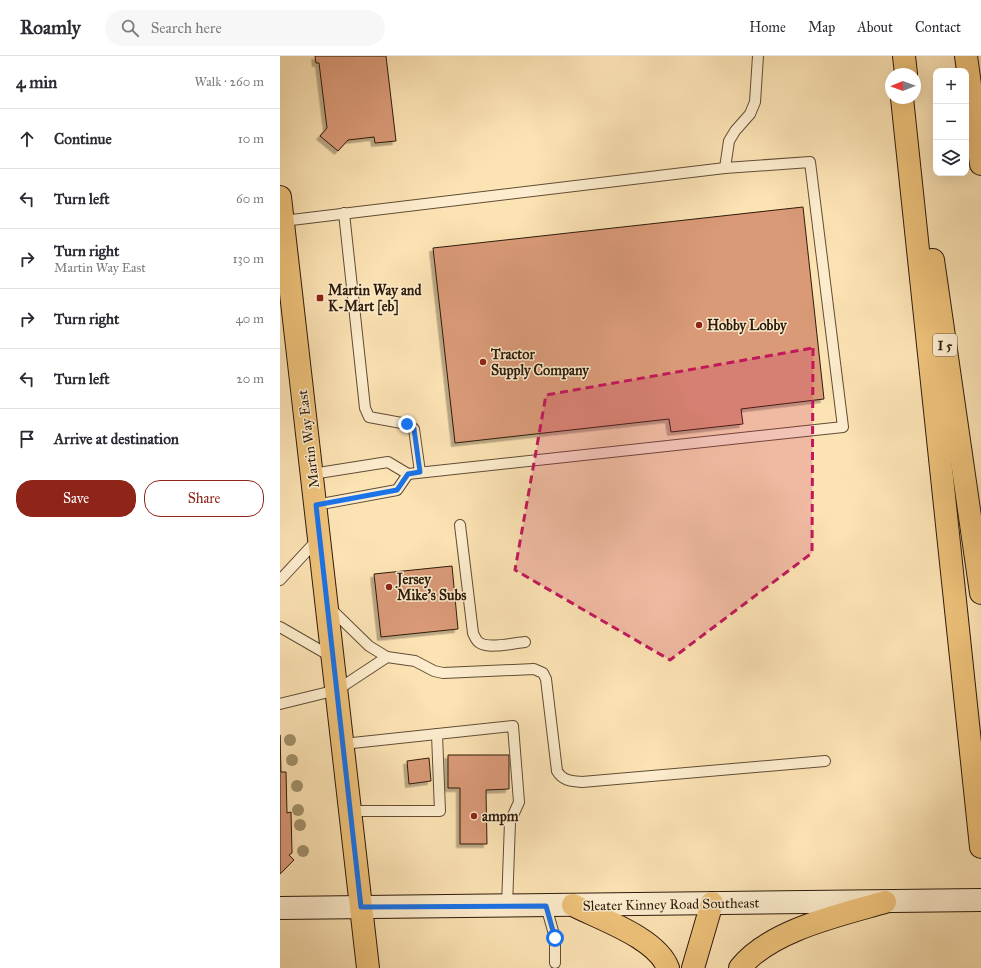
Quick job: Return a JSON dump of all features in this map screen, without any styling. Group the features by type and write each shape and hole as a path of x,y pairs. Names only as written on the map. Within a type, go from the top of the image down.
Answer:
{"main road":[{"path":"897,56 898,68"},
{"path":"904,56 905,68"},
{"path":"966,56 981,164"},
{"path":"903,104 981,847"},
{"name":"I 5","path":"911,104 981,593"},
{"name":"Martin Way East","path":"280,197 368,968"},
{"name":"Sleater Kinney Road Southeast","path":"280,908 981,900"},
{"path":"740,968 765,946 786,935 832,918 885,902"},
{"path":"693,968 712,904"},
{"path":"573,905 647,944 664,958 668,968"}],"lane":[{"path":"725,168 729,141 735,131 750,114 755,102 758,56"},
{"path":"283,221 725,168 810,162 843,427 408,474 388,462 312,474"},
{"path":"344,213 365,408 369,417 407,424 414,429 420,472"},
{"path":"316,505 397,490 408,474"},
{"path":"460,525 473,633 476,639 481,644 492,645 525,642"},
{"path":"280,580 320,538"},
{"path":"327,605 369,646 387,657 415,660 434,671 443,673 534,669 542,673 546,679 556,771 567,781 582,782 825,761"},
{"path":"280,627 333,658"},
{"path":"280,704 337,690 387,657"},
{"path":"343,744 513,726 520,802 510,822 507,906"},
{"path":"350,811 440,812 437,734"},
{"path":"546,906 555,938 555,966"}],"highlighted area":[{"path":"813,348 812,553 670,660 515,570 546,395"}],"building":[{"path":"315,56 386,56 396,141 375,143 374,137 348,140 338,151 320,136 327,128 319,63 316,63"},
{"path":"803,207 824,399 741,409 743,424 671,432 669,419 455,443 433,248"},
{"path":"452,566 458,629 381,637 374,574"},
{"path":"280,735 281,772 286,772 287,813 291,812 292,853 289,855 294,860 280,874"},
{"path":"448,755 509,755 509,789 486,790 487,844 460,844 460,788 448,788"},
{"path":"429,758 431,781 409,784 407,761"}],"place":[{"name":"Martin Way and K-Mart [eb]","path":"320,298"},
{"name":"Hobby Lobby","path":"699,325"},
{"name":"Tractor Supply Company","path":"483,362"},
{"name":"Jersey Mike's Subs","path":"389,587"},
{"name":"ampm","path":"474,816"}],"route":[{"path":"407,424 414,429 420,472 408,474 397,490 316,505 361,907 546,906 555,938"}]}
